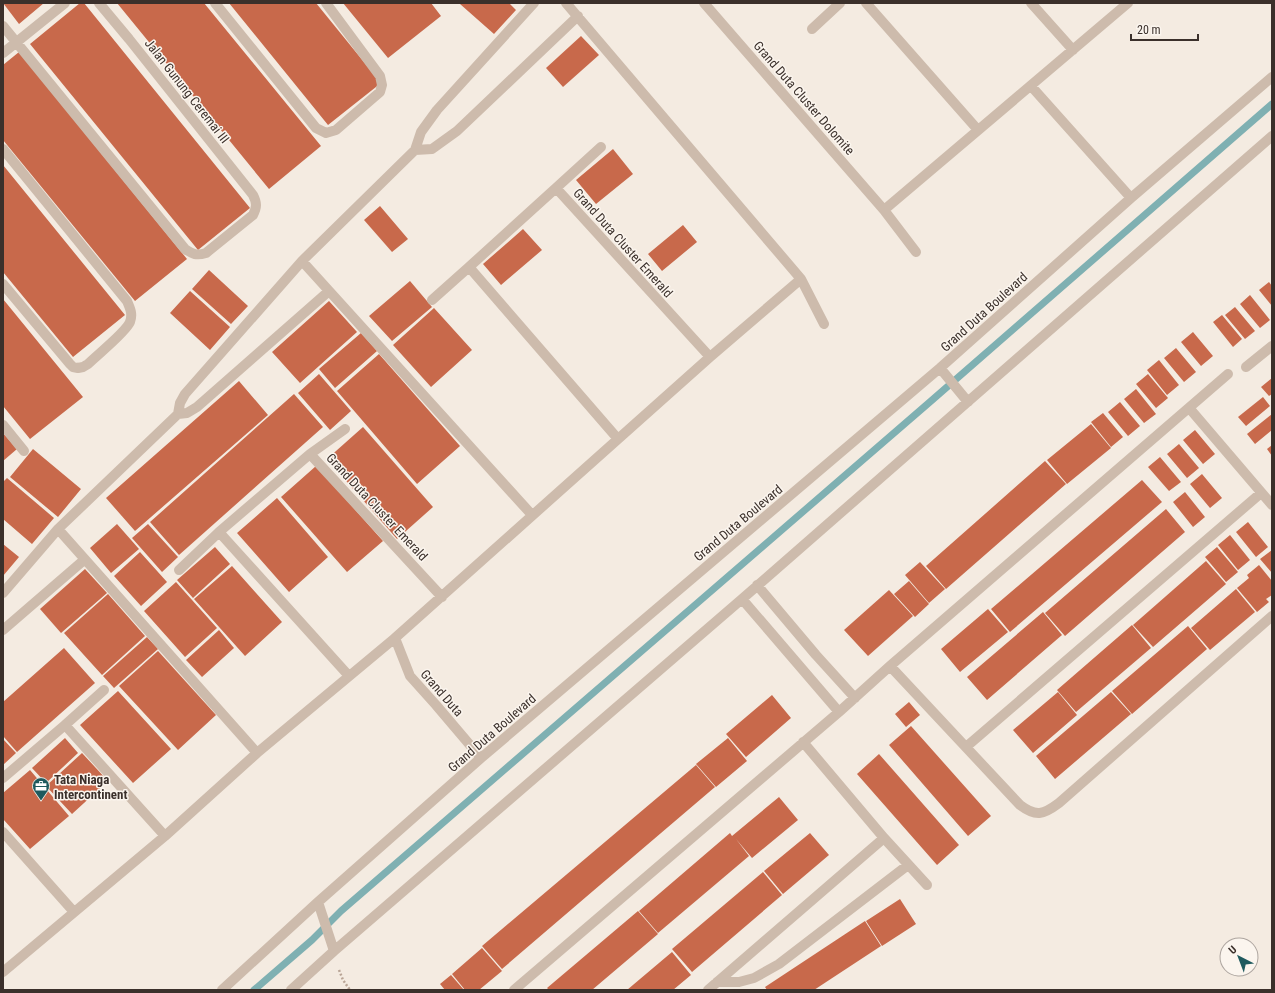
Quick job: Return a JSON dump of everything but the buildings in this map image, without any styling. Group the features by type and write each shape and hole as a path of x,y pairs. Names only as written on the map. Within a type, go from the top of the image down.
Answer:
{"street":[{"path":"3,53 65,3"},
{"name":"Jalan Gunung Ceremai III","path":"16,42 185,249 193,254 199,255 206,253 252,215 256,207 256,202 253,196 99,3"},
{"path":"214,3 316,128 326,133 336,130 380,92 382,85 380,76 326,3"},
{"path":"3,593 58,529 178,414 180,403 185,394 302,261 415,150 421,132 437,110 534,3"},
{"path":"566,3 801,279 824,324"},
{"name":"Grand Duta Cluster Dolomite","path":"704,3 884,210 916,252"},
{"path":"812,29 840,3"},
{"path":"866,3 978,130"},
{"path":"1031,3 1073,50"},
{"path":"884,210 1128,3"},
{"path":"415,150 432,149 457,131 578,16"},
{"path":"3,26 16,42"},
{"name":"Grand Duta Boulevard","path":"222,990 318,902 481,758 940,368 1131,198 1272,77"},
{"path":"1031,86 1131,198"},
{"path":"291,990 742,599 1272,136"},
{"path":"556,188 601,147"},
{"path":"3,150 126,301 132,314 130,322 123,331 88,364 78,368 73,367 3,284"},
{"name":"Grand Duta Cluster Emerald","path":"432,300 556,188 710,357"},
{"path":"302,261 532,515"},
{"path":"469,267 618,439"},
{"path":"3,972 165,836 257,753 395,638 710,357 801,279"},
{"path":"178,414 187,413 197,407 329,291"},
{"path":"1246,368 1272,346"},
{"path":"940,368 968,402"},
{"path":"514,990 839,712 890,666 1190,409 1228,374"},
{"path":"1190,409 1272,505"},
{"path":"3,425 24,451"},
{"path":"310,454 346,429"},
{"name":"Grand Duta Cluster Emerald","path":"179,570 219,532 310,454 442,597"},
{"path":"966,746 1261,493"},
{"path":"58,529 257,753"},
{"path":"219,532 349,676"},
{"path":"3,630 84,560"},
{"path":"757,585 816,655 855,698"},
{"path":"742,599 839,712"},
{"path":"890,666 1020,805 1028,811 1038,814 1047,812 1059,803 1272,616"},
{"name":"Grand Duta","path":"395,638 410,676 436,704 481,758"},
{"path":"3,778 104,690"},
{"path":"65,725 165,836"},
{"path":"803,742 884,838 927,885"},
{"path":"3,832 74,912"},
{"path":"708,990 884,838"},
{"path":"717,982 739,982 754,978 779,964 908,865"},
{"path":"318,902 334,952"}],"path":[{"path":"334,952 338,969 350,990"}],"waterway":[{"path":"254,990 312,940 341,911 1272,104"}],"place":[{"name":"Tata Niaga Intercontinent","path":"41,801"}]}
